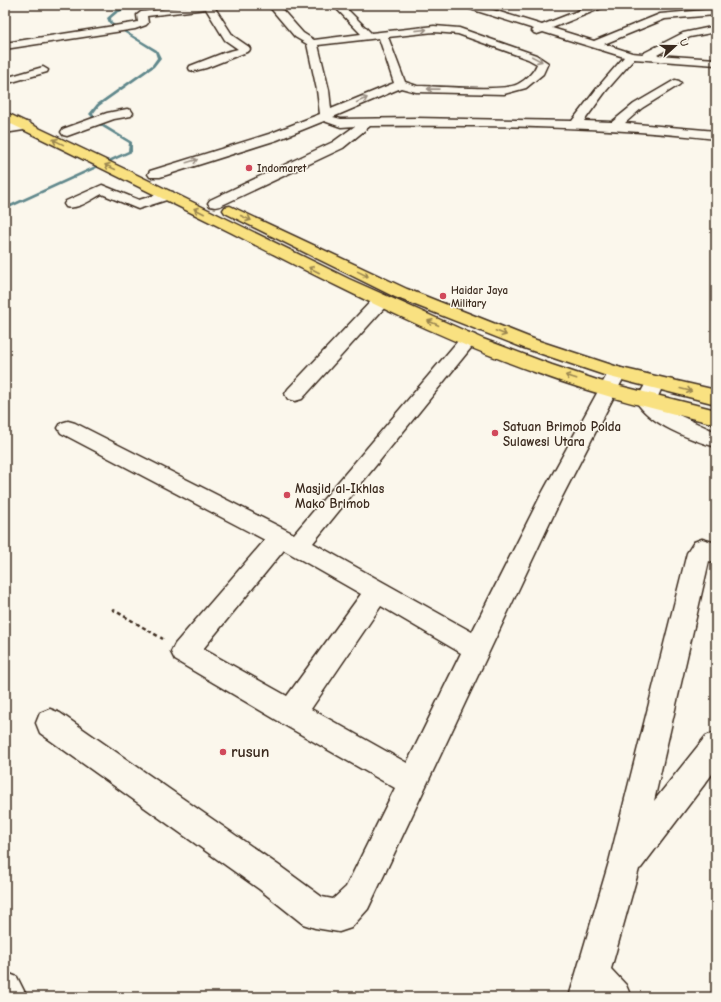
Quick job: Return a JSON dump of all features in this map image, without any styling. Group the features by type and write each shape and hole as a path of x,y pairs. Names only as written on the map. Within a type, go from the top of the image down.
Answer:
{"highway":[{"path":"5,116 90,158 143,172 322,274 523,362 613,382 656,383 716,397"},
{"path":"54,125 86,140"},
{"path":"143,172 169,188 215,203 401,292 530,344 613,382 646,400 716,417"}],"street":[{"path":"273,5 297,32 312,43 323,90 326,116 331,121 341,123 415,122 614,126 716,135"},
{"path":"338,5 368,36"},
{"path":"468,5 631,56 716,62"},
{"path":"529,35 601,5"},
{"path":"710,5 716,8"},
{"path":"5,46 127,28 141,25 144,22 142,15 144,14 208,6 229,38 245,48 239,52 227,55 222,59 194,68"},
{"path":"496,14 512,8"},
{"path":"594,45 663,16 716,12"},
{"path":"143,172 273,137 326,116 402,90 416,89 493,92 510,90 522,86 539,72 543,65 543,63 537,59 459,31 448,29 382,34 312,43"},
{"path":"644,57 692,33 716,29"},
{"path":"382,34 402,90"},
{"path":"500,46 514,40"},
{"path":"671,43 691,45"},
{"path":"575,125 602,89 631,56"},
{"path":"5,81 43,70"},
{"path":"614,126 638,106 675,83"},
{"path":"71,204 102,189 138,205 218,162 341,123 372,110"},
{"path":"67,132 103,118 126,113"},
{"path":"215,203 338,145 367,122"},
{"path":"700,133 711,124"},
{"path":"5,129 26,126"},
{"path":"295,394 381,301"},
{"path":"413,782 184,652 289,542 468,339"},
{"path":"50,723 270,878 315,912 338,916 357,898 551,497 613,382"},
{"path":"656,383 646,400 647,406 658,413 716,440"},
{"path":"68,428 289,542 477,648"},
{"path":"598,989 625,862 699,553 702,549 716,554"},
{"path":"291,714 377,591"},
{"path":"625,862 716,746"},
{"path":"5,989 10,997"}],"path":[{"path":"112,609 184,652"}],"waterway":[{"path":"5,209 130,152 131,143 100,124 91,114 98,105 153,66 159,58 156,51 111,23 109,18 116,12 135,5"}],"place":[{"name":"Indomaret","path":"249,168"},
{"name":"Haidar Jaya Military","path":"443,296"},
{"name":"Satuan Brimob Polda Sulawesi Utara","path":"495,433"},
{"name":"Masjid al-Ikhlas Mako Brimob","path":"287,495"},
{"name":"rusun","path":"223,752"}]}
